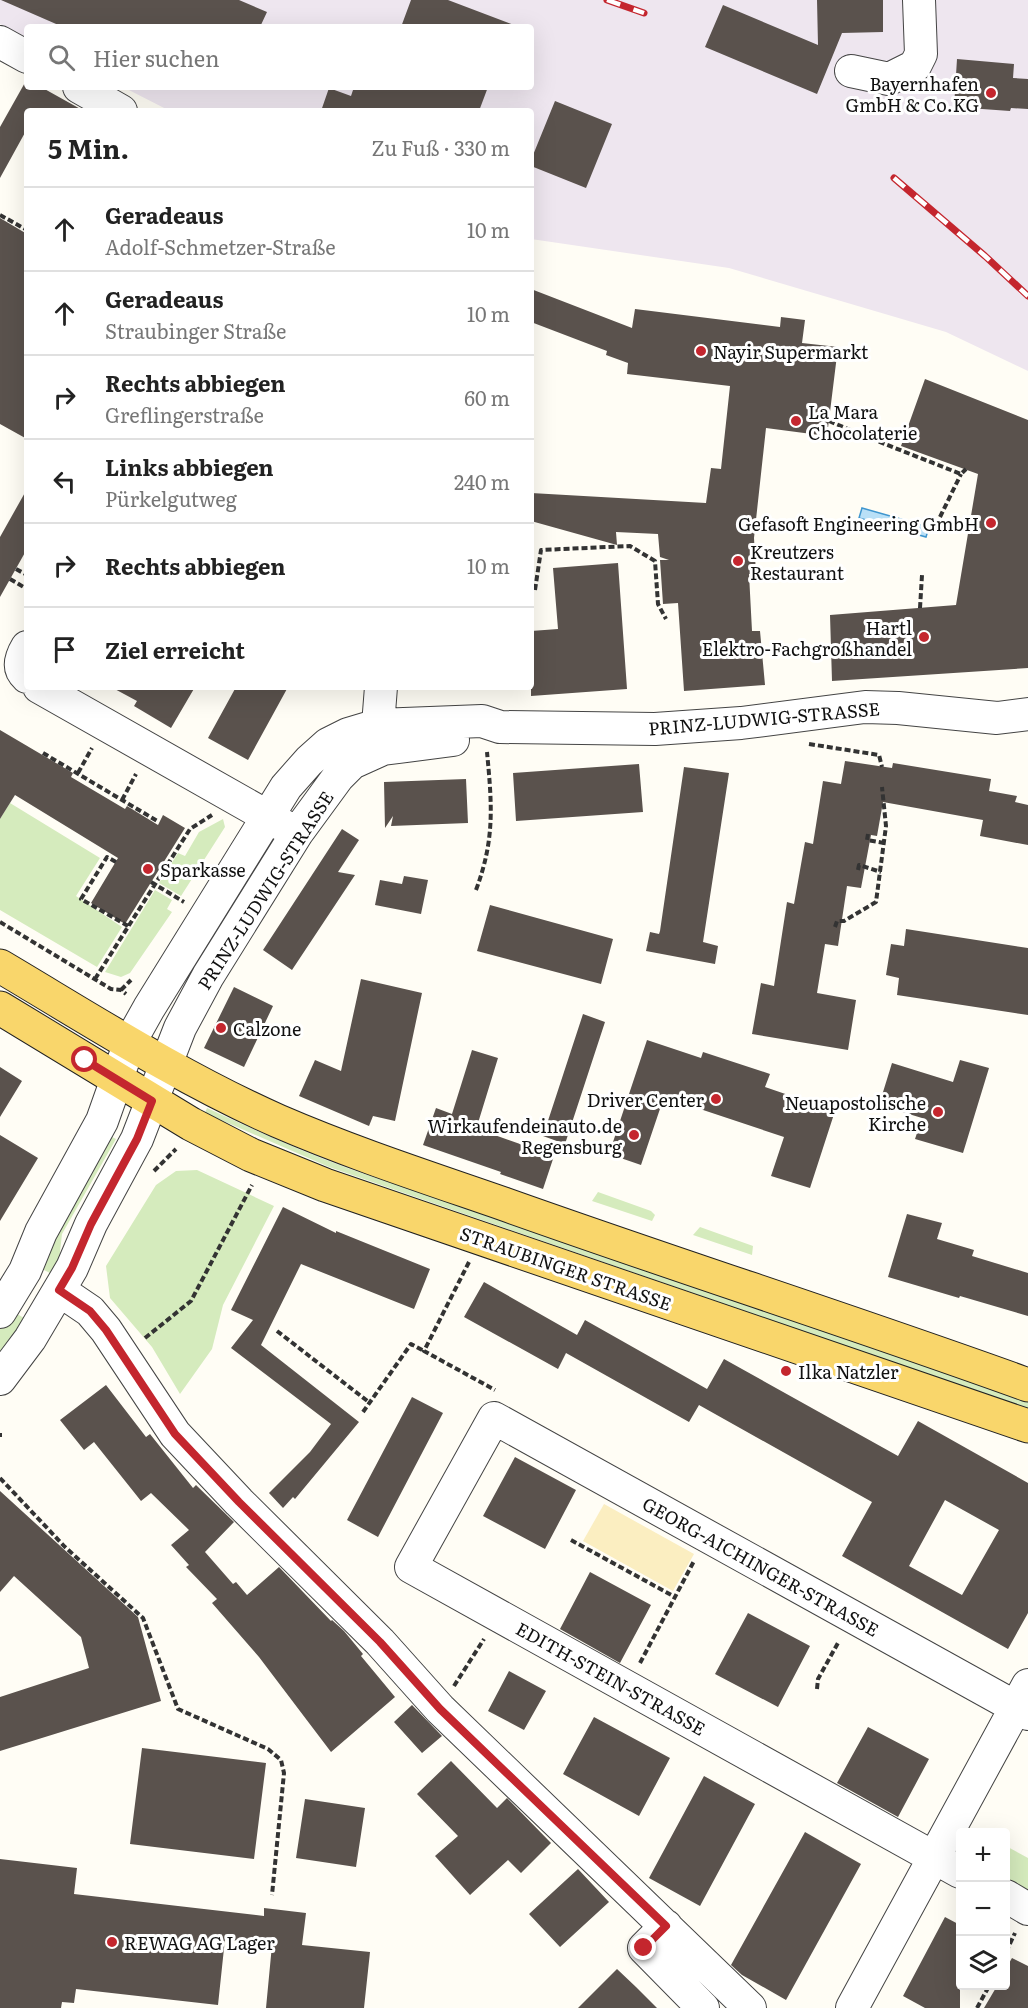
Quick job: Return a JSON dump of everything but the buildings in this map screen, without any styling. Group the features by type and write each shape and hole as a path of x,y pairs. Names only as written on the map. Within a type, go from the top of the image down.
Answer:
{"main road":[{"path":"0,966 195,1081 279,1121 362,1154 1028,1385"},
{"name":"STRAUBINGER STRASSE","path":"0,1008 190,1124 265,1161 325,1185 1028,1426"}],"street":[{"path":"851,71 889,79 915,66 921,54 919,0"},
{"path":"0,42 24,55"},
{"path":"84,90 116,108"},
{"path":"57,690 230,796 297,833"},
{"path":"381,690 381,737"},
{"name":"PRINZ-LUDWIG-STRASSE","path":"0,1312 25,1271 40,1232 102,1121 130,1042 149,1008 286,787 328,744 348,734 381,737 492,731 655,729 741,723 865,707 997,718 1028,714"},
{"name":"PRINZ-LUDWIG-STRASSE","path":"0,1379 30,1339 72,1268 91,1224 137,1139 180,1028 208,976 297,833 338,777 381,737"},
{"path":"59,1290 90,1311 106,1330 175,1434 239,1502 380,1642 440,1709 750,2008"},
{"name":"GEORG-AICHINGER-STRASSE","path":"494,1418 853,1617 1024,1702"},
{"name":"EDITH-STEIN-STRASSE","path":"494,1418 411,1568 947,1864"},
{"path":"852,2008 947,1864 1024,1702"},
{"path":"1010,1899 1028,1909"},
{"path":"675,1935 644,1948 703,2008"}],"path":[{"path":"0,215 24,228"},
{"path":"829,421 961,474"},
{"path":"940,517 961,474 966,469"},
{"path":"953,522 970,520"},
{"path":"535,591 541,550 630,546 655,561 658,604 666,619"},
{"path":"16,569 24,573"},
{"path":"920,608 922,575"},
{"path":"10,579 24,587"},
{"path":"804,714 808,744 879,755 882,767"},
{"path":"476,890 488,856 492,817 492,731"},
{"path":"78,773 97,740"},
{"path":"43,753 159,822"},
{"path":"122,800 137,773"},
{"path":"836,927 837,921 844,921 876,902 886,826 882,787"},
{"path":"95,979 182,836 222,809 230,796"},
{"path":"868,834 867,840 884,843"},
{"path":"116,862 107,857 81,899 128,926"},
{"path":"858,870 859,865 881,872"},
{"path":"153,883 184,903"},
{"path":"0,922 111,989 121,990 149,1008"},
{"path":"123,1356 191,1301 265,1161"},
{"path":"424,1351 481,1238"},
{"path":"277,1331 370,1403"},
{"path":"363,1412 411,1344 506,1396 494,1418"},
{"path":"0,1478 65,1547 143,1618 178,1709 268,1749 281,1761 284,1773 272,1895"},
{"path":"627,1687 707,1536"},
{"path":"571,1540 675,1598"},
{"path":"440,1709 498,1616"},
{"path":"817,1689 818,1679 853,1617"},
{"path":"977,2008 986,1990"}],"shaded area":[{"path":"0,0 1028,0 1028,371 946,332 729,268 534,239 534,108 164,108 129,90 534,90 534,24 24,24 24,36 0,24"}],"green space":[{"path":"10,803 100,858 76,896 122,927 97,967 0,910 0,819"},
{"path":"223,819 225,827 181,896 159,883 178,853 185,856 199,832"},
{"path":"155,890 172,900 167,909 172,912 130,973 121,977 105,972"},
{"path":"207,1108 351,1169 440,1196 1028,1396 1028,1409 329,1167 205,1113"},
{"path":"112,1137 116,1139 62,1234 59,1261 52,1274 38,1267"},
{"path":"197,1170 274,1206 223,1305 212,1349 180,1394 152,1347 110,1298 106,1266 156,1185 176,1171"},
{"path":"598,1192 651,1211 655,1215 652,1221 592,1201"},
{"path":"700,1227 753,1246 752,1255 693,1235"},
{"path":"11,1310 27,1320 0,1357 0,1325"},
{"path":"1010,1848 1028,1858 1028,1896 1010,1886"}],"sand":[{"path":"604,1504 694,1554 673,1591 583,1541"}],"water":[{"path":"862,508 929,527 926,537 859,518"}],"railway":[{"path":"607,0 644,13"},
{"path":"894,178 1028,296"}],"place":[{"name":"Bayernhafen GmbH & Co.KG","path":"991,93"},
{"name":"Nayir Supermarkt","path":"701,351"},
{"name":"La Mara Chocolaterie","path":"796,421"},
{"name":"Gefasoft Engineering GmbH","path":"991,523"},
{"name":"Kreutzers Restaurant","path":"738,561"},
{"name":"Hartl Elektro-Fachgroßhandel","path":"924,637"},
{"name":"Sparkasse","path":"148,869"},
{"name":"Calzone","path":"221,1028"},
{"name":"Driver Center","path":"716,1099"},
{"name":"Neuapostolische Kirche","path":"938,1112"},
{"name":"Wirkaufendeinauto.de Regensburg","path":"634,1135"},
{"name":"Ilka Natzler","path":"786,1371"},
{"name":"REWAG AG Lager","path":"112,1942"}],"route":[{"path":"85,1060 152,1101 137,1139 91,1224 72,1268 59,1290 90,1311 106,1330 175,1434 239,1502 380,1642 440,1709 666,1926 644,1948"}]}
